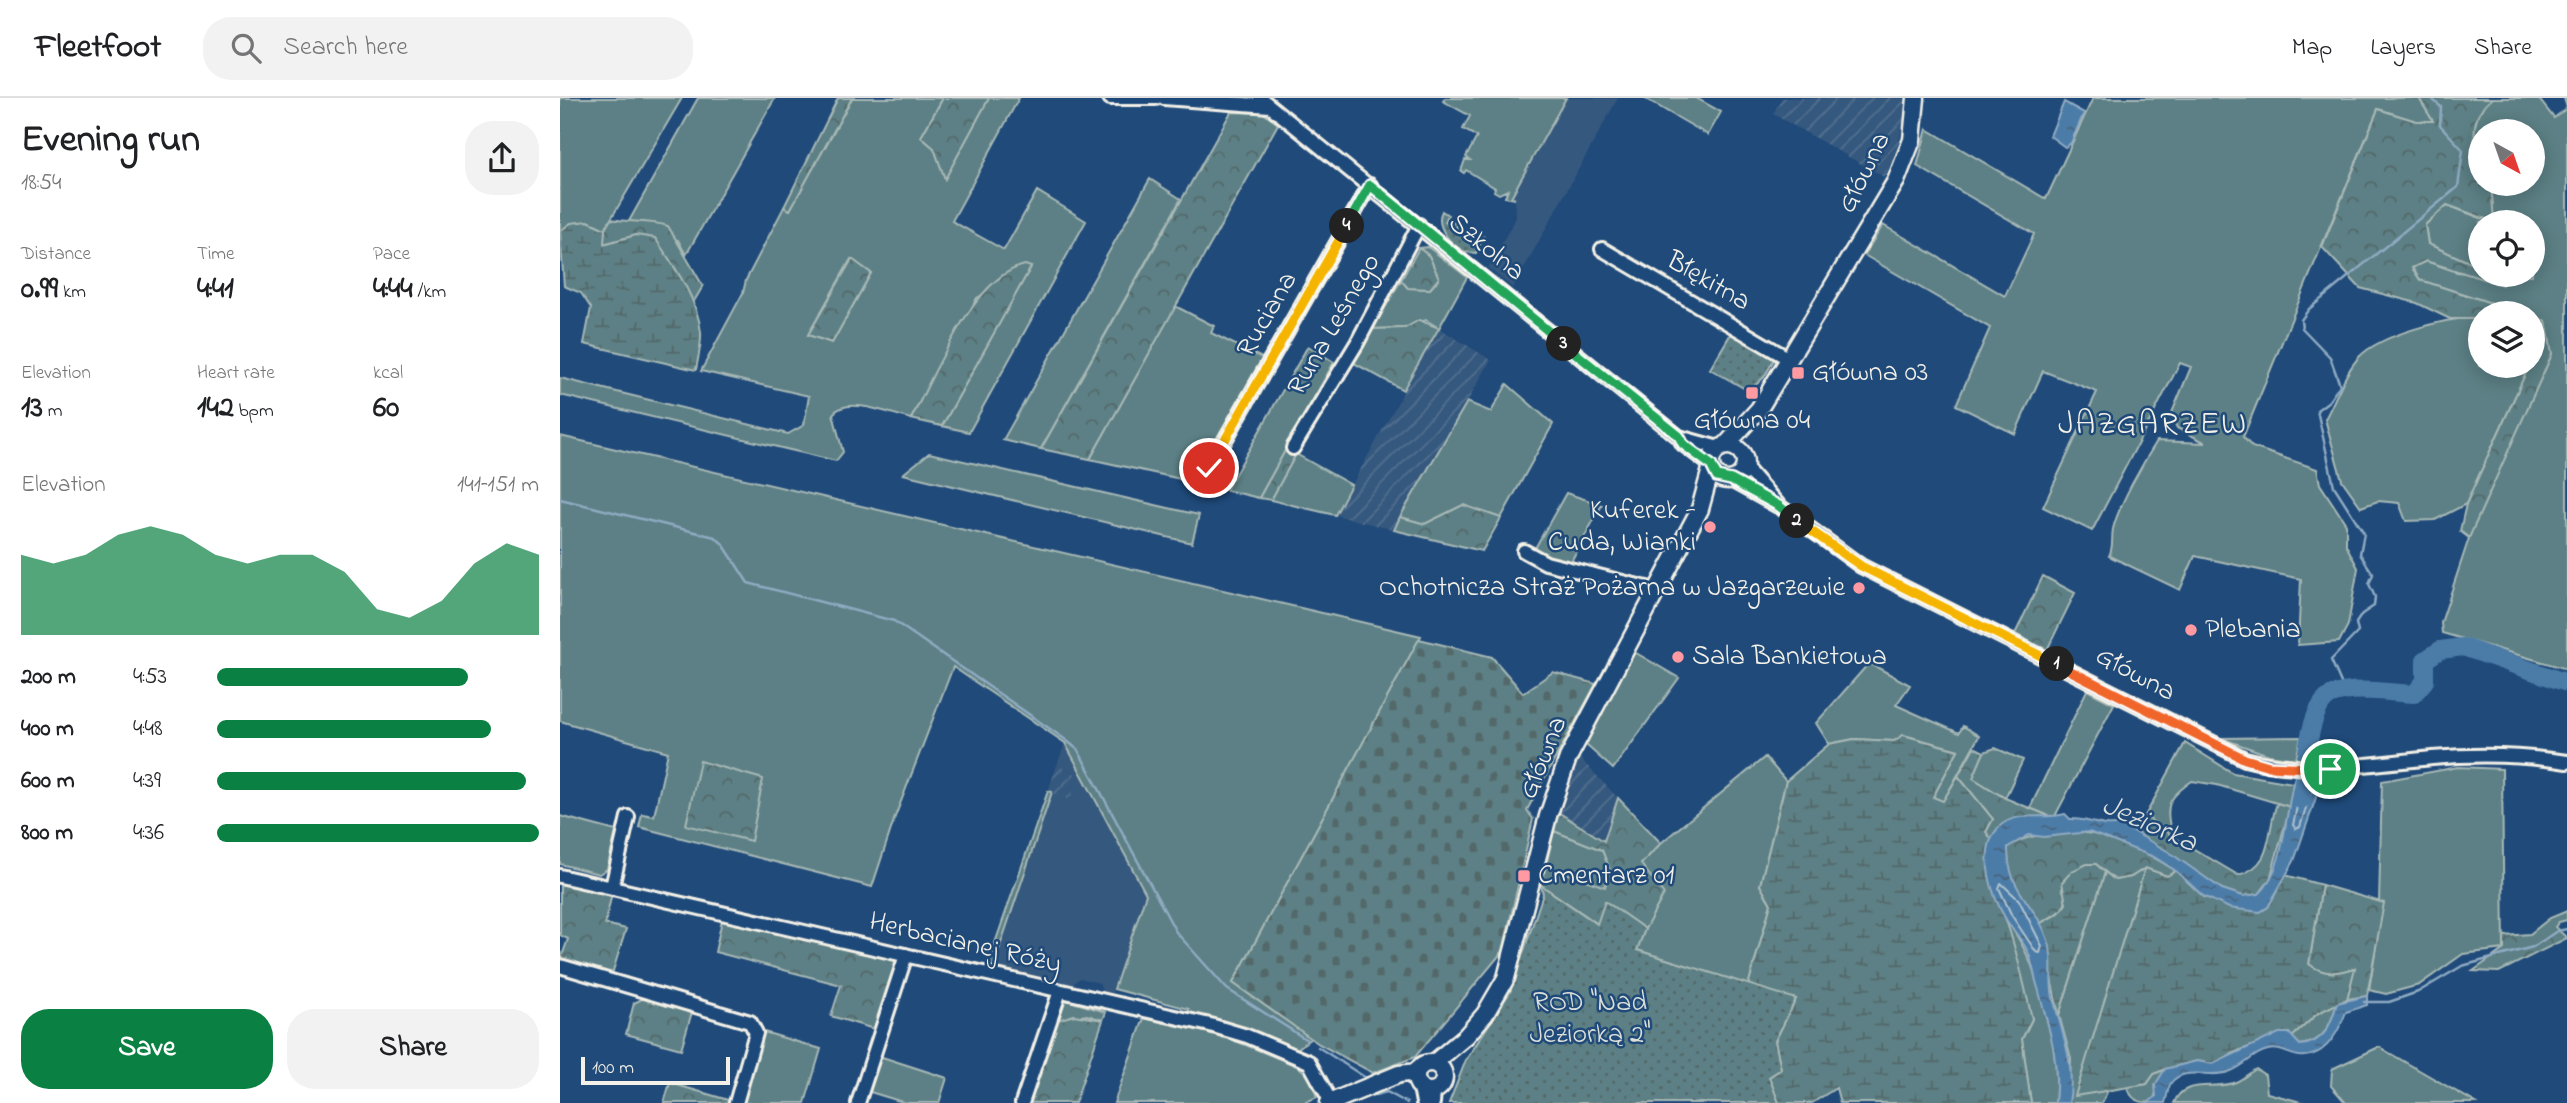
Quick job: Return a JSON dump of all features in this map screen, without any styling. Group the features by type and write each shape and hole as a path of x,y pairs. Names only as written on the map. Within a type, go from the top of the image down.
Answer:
{"main road":[{"name":"Główna","path":"1722,447 1759,409 1900,174 1912,139 1916,98"},
{"name":"Główna","path":"1743,460 1759,409"},
{"path":"1722,447 1736,449 1743,460 1741,473 1729,480 1717,477 1711,467 1712,456 1722,447"},
{"name":"Główna","path":"1439,1068 1491,1005 1507,978 1548,816 1568,758 1699,509 1711,467"},
{"name":"Główna","path":"1699,509 1729,480"},
{"path":"1426,1063 1439,1068 1443,1083 1424,1090 1426,1063"},
{"path":"1330,1103 1399,1074 1424,1090"}],"street":[{"path":"1110,98 1156,98"},
{"path":"1164,98 1265,102"},
{"name":"Szkolna","path":"1265,102 1679,436 1683,444 1711,467"},
{"name":"Ruciana","path":"1209,468 1370,185"},
{"name":"Runa Leśnego","path":"1293,448 1357,343 1419,225"},
{"name":"Błękitna","path":"1602,248 1789,359"},
{"name":"Szkolna","path":"1679,436 1722,447"},
{"name":"Główna","path":"1743,460 1779,506"},
{"name":"Główna","path":"1729,480 1779,506 1830,546 1878,575 2224,751 2269,766 2292,768 2330,769 2476,756 2567,762"},
{"path":"1524,551 1546,563 1656,590"},
{"path":"612,887 628,817"},
{"name":"Herbacianej Róży","path":"560,876 1210,1025 1259,1040 1309,1062 1330,1103"},
{"path":"859,1103 906,955"},
{"path":"560,966 750,1022 757,1033 736,1103"},
{"path":"1022,1103 1059,991"}],"shaded area":[{"path":"1566,98 1618,98 1513,288 1488,268 1516,217 1515,200 1511,197"},
{"path":"1782,98 1904,98 1905,114 1896,154 1884,177 1773,114"},
{"path":"1439,328 1491,360 1394,530 1335,515"},
{"path":"1065,743 1146,895 1111,997 1104,996 1099,983 1080,978 1069,987 993,968 1052,792 1070,799 1078,775 1057,765"},
{"path":"1579,757 1618,798 1604,841 1558,812"},
{"path":"1057,765 1078,775 1070,800 1048,791"}],"green space":[{"path":"560,98 682,98 605,229 588,221 560,231"},
{"path":"698,98 775,98 686,255 678,240 628,223"},
{"path":"838,98 852,98 790,210 784,207"},
{"path":"852,98 943,98 921,137 934,148 945,178 989,98 1019,98 952,221 1004,250 1037,191 1086,221 969,432 942,426 1030,268 977,298 911,419 859,406 848,406 833,414 843,452 836,461 560,395 560,378 788,434 804,425 809,396 701,371 743,293 746,280 784,207 790,210","holes":["851,259 871,273 832,343 808,335"]},
{"path":"943,98 989,98 945,179 934,148 921,137"},
{"path":"1445,98 1566,98 1511,197 1515,199 1505,197 1508,190 1499,194 1494,191 1495,188 1466,170 1464,173 1461,171 1465,160 1470,160 1466,157 1477,137 1463,129 1470,116 1443,101"},
{"path":"1644,98 1696,98 1721,112 1708,135"},
{"path":"2093,98 2419,98 2433,121 2416,121 2378,109 2243,437 2252,447 2317,469 2320,484 2346,524 2346,545 2358,568 2348,625 2339,642 2298,645 2301,579 2195,556 2180,590 2109,556 2113,529 2120,508 2157,441 2206,443 2177,428 2171,415 2191,367 2180,363 2092,531 2043,507 2097,392 2043,371 2015,434 1956,405 1990,328 1864,255 1883,225 2005,296 2034,234 1917,166 1927,129 2046,199"},
{"path":"2419,98 2493,98 2483,107 2477,119 2468,119 2468,196 2492,196 2493,210 2468,210 2468,213 2447,205 2425,225 2428,244 2468,262 2468,274 2426,261 2412,268 2420,280 2485,301 2468,301 2468,319 2450,319 2417,303 2360,288 2322,247 2378,109 2416,121 2433,121"},
{"path":"2493,98 2538,98 2554,118 2567,108 2567,669 2442,633 2441,623 2473,526 2541,378 2545,378 2545,369 2552,354 2545,321 2545,301 2485,301 2420,280 2412,267 2426,261 2468,273 2468,287 2545,287 2545,210 2493,210 2492,196 2545,196 2545,119 2476,119"},
{"path":"1231,112 1263,113 1278,124 1090,459 1041,449"},
{"path":"1150,179 1181,199 1041,449 1003,440"},
{"path":"2447,205 2468,213 2468,262 2428,244 2425,225"},
{"path":"1442,211 1448,215 1445,222 1451,225 1456,219 1459,222 1456,228 1478,241 1484,236 1476,253 1466,252 1450,241 1440,223"},
{"path":"611,219 668,226 703,286 693,303 675,268 636,235 603,244 605,229"},
{"path":"588,221 605,229 604,244 636,235 655,238 684,282 695,306 701,336 696,370 584,344 591,308 581,293 564,286 560,231 571,223"},
{"path":"1428,247 1467,277 1439,328 1426,320 1405,328 1373,329 1401,280 1408,288 1430,289 1439,279 1429,256 1419,248"},
{"path":"1419,248 1429,256 1439,278 1430,289 1408,288 1401,280"},
{"path":"852,259 871,273 832,343 808,335"},
{"path":"1025,265 1031,267 942,426 911,419 944,354 973,307 989,287 1006,273"},
{"path":"1175,306 1214,326 1211,333 1266,360 1199,483 1090,459"},
{"path":"2468,318 2468,378 2524,378 2466,504 2435,520 2406,521 2399,503 2378,501 2361,507 2342,480 2325,419 2359,357 2382,341 2447,321"},
{"path":"1419,320 1439,328 1403,390 1354,363 1373,329 1405,328"},
{"path":"2545,321 2546,321 2552,354 2545,370"},
{"path":"1733,330 1776,356 1764,377 1749,391 1710,369"},
{"path":"1308,346 1334,362 1259,498 1226,490"},
{"path":"2524,378 2541,378 2469,538 2460,531 2466,504"},
{"path":"1507,384 1553,424 1501,518 1463,505 1425,524 1400,517 1467,402 1491,412"},
{"path":"560,436 1421,636 1233,983 1311,1038 1297,1049 1259,1032 1189,1013 1189,1009 1114,989 1146,894 1065,743 953,667 895,817 872,887 639,827 642,814 654,816 668,752 560,721"},
{"path":"1286,449 1296,454 1271,500 1259,498"},
{"path":"929,453 1199,515 1192,543 903,474"},
{"path":"1296,454 1351,485 1335,515 1271,500"},
{"path":"1566,493 1602,505 1569,565 1537,556 1534,550"},
{"path":"1463,505 1501,518 1482,551 1394,530 1400,517 1425,524"},
{"path":"2043,576 2075,593 2047,650 2015,634"},
{"path":"1419,639 1492,657 1523,693 1553,672 1596,684 1527,810 1533,819 1503,951 1415,1057 1373,1073 1319,1044 1233,983"},
{"path":"1631,650 1679,678 1613,769 1586,745"},
{"path":"1869,663 1910,685 1896,705 1959,733 1963,726 1979,736 1943,802 1933,797 1958,750 1904,735 1894,741 1854,739 1829,744 1816,723"},
{"path":"2087,690 2114,704 2054,818 2030,808"},
{"path":"1903,735 1958,750 1933,797 1943,801 1958,776 1993,819 1986,832 1991,839 1990,873 2015,947 2032,1019 2022,1039 2031,1103 1840,1103 1836,1088 1812,1103 1779,1103 1769,1077 1781,1069 1775,1041 1796,999 1748,986 1771,904 1760,885 1786,781 1829,744 1854,739 1894,741"},
{"path":"2301,737 2296,759 2269,755 2220,738"},
{"path":"2185,743 2233,773 2293,783 2290,807 2217,785 2192,781 2172,798 2168,810 2172,836 2145,816"},
{"path":"1974,747 1984,752 1973,778 2005,798 2054,818 2011,821 1991,839 1986,832 1993,819 1958,776"},
{"path":"1995,748 2023,760 2005,798 1972,778 1984,752"},
{"path":"1765,757 1786,781 1760,885 1771,904 1748,986 1637,950 1645,929 1641,864 1661,843"},
{"path":"700,761 763,779 751,841 686,825"},
{"path":"2458,767 2502,769 2504,949 2463,954 2419,985 2386,994 2369,990 2383,903 2379,903 2382,781"},
{"path":"1048,791 1052,792 993,968 987,966"},
{"path":"1618,798 1661,843 1641,864 1664,894 1645,929 1606,902 1598,924 1541,885 1546,866 1605,887 1610,870 1602,850 1554,831 1558,812 1604,841"},
{"path":"2277,803 2290,807 2270,879 2259,894 2243,896 2222,889 2136,833 2145,816 2172,836 2238,875 2250,871 2263,856"},
{"path":"560,816 616,831 607,869 599,874 560,864"},
{"path":"1554,831 1602,850 1610,870 1604,888 1546,866"},
{"path":"2069,832 2097,835 2125,844 2176,871 2167,876 2145,868 2131,877 2115,880 2096,864 2062,889 2066,901 2064,906 2039,924 2013,880 2008,847 2030,837"},
{"path":"2087,864 2096,864 2105,872 2059,1015 2039,924 2059,913 2066,904 2062,882 2072,871"},
{"path":"2145,868 2076,1095 2108,1090 2102,1103 2069,1103 2071,1059 2059,1015 2105,872 2115,880 2131,877"},
{"path":"2145,868 2167,876 2176,871 2204,897 2260,912 2268,907 2285,875 2322,885 2309,964 2331,972 2355,968 2347,999 2318,1013 2292,1037 2289,1033 2238,1051 2213,1064 2197,1061 2165,1069 2154,1074 2147,1084 2075,1096"},
{"path":"560,883 612,893 605,924 626,929 612,974 561,959 568,939 560,935"},
{"name":"ROD \"Nad Jeziorką 2\"","path":"1541,885 1597,924 1605,901 1645,929 1637,950 1796,999 1775,1041 1781,1069 1769,1077 1779,1103 1449,1103 1466,1060 1510,992 1543,894"},
{"path":"2322,885 2384,903 2367,996 2347,999 2354,968 2330,973 2320,971 2309,964"},
{"path":"2567,911 2567,920 2559,922 2555,927 2567,938 2499,972 2473,971 2504,949 2504,936 2530,934 2550,918"},
{"path":"722,920 900,961 877,1030 831,1016 841,985 715,952"},
{"path":"2006,920 2029,959 2045,1007 2055,1057 2055,1103 2031,1103 2022,1039 2032,1019"},
{"path":"644,998 692,1012 681,1049 626,1034 634,1003"},
{"path":"1063,999 1106,1012 1103,1020 1087,1015 1054,1021"},
{"path":"2337,1003 2329,1025 2321,1036 2300,1045 2292,1037 2318,1013"},
{"path":"1074,1015 1103,1020 1075,1103 1026,1103 1054,1021"},
{"path":"1144,1018 1224,1036 1299,1067 1309,1076 1317,1097 1304,1103 1114,1103"},
{"path":"764,1032 821,1049 805,1103 742,1103"},
{"path":"2379,1047 2476,1103 2346,1103 2331,1086 2332,1069"},
{"path":"879,1056 947,1078 939,1103 906,1103 867,1091"},
{"path":"2165,1069 2152,1102 2133,1098 2127,1087 2147,1084 2154,1074"},
{"path":"2256,1069 2265,1075 2267,1093 2305,1103 2174,1103 2179,1095 2192,1087 2236,1082"},
{"path":"670,1083 728,1100 727,1103 664,1103"}],"water":[{"path":"2064,102 2084,113 2071,143 2065,147 2050,136"},
{"path":"2295,776 2314,777 2321,783 2294,861 2268,907 2260,912 2229,908 2203,896 2176,871 2154,857 2089,832 2044,837 2029,835 2008,847 2012,876 2044,929 2049,943 2053,997 2071,1075 2069,1103 2055,1103 2056,1072 2052,1044 2031,961 2026,948 2001,911 1989,874 1988,848 1999,827 2022,817 2065,814 2070,819 2108,825 2120,824 2169,852 2222,889 2243,896 2259,894 2275,870 2280,854"},
{"path":"2367,996 2367,1005 2346,1012 2330,1042 2316,1053 2299,1056 2268,1050 2236,1069 2223,1073 2183,1075 2171,1083 2165,1103 2148,1103 2156,1096 2155,1085 2165,1069 2197,1061 2213,1064 2279,1033 2289,1033 2300,1045 2315,1041 2326,1031 2337,1003"}],"waterway":[{"path":"2345,692 2331,660 2358,632 2356,623 2362,614 2374,606 2375,597 2369,584 2373,574 2360,554 2364,533 2334,486 2317,410 2329,401 2340,385 2330,357 2302,328 2301,320 2309,309 2458,187 2463,150 2440,125 2441,107 2431,98"},
{"path":"560,499 715,537 723,544 748,583 894,621 1066,740 1078,750 1176,932 1227,989 1307,1040"},
{"name":"Jeziorka","path":"2301,800 2312,726 2324,701 2332,695 2362,690 2414,694 2425,681 2425,660 2440,650 2463,647 2567,683"},
{"path":"2364,1002 2389,1002 2418,992 2462,966 2533,947 2557,931 2567,929"},
{"path":"1318,1047 1366,1078"},
{"path":"1373,1093 1375,1095 1387,1092 1407,1103"}],"place":[{"name":"Główna 03","path":"1798,373"},
{"name":"Główna 04","path":"1752,393"},
{"name":"Kuferek - Cuda, Wianki","path":"1710,527"},
{"name":"Ochotnicza Straż Pożarna w Jazgarzewie","path":"1859,588"},
{"name":"Plebania","path":"2191,630"},
{"name":"Sala Bankietowa","path":"1678,657"},
{"name":"Cmentarz 01","path":"1524,876"}],"district":[{"name":"JAZGARZEW","path":"2153,425"}],"route":[{"path":"1209,468 1370,185 1679,436 1683,444 1711,465 1717,477 1731,480 1766,502 1779,506 1804,527 1861,566 2224,751 2269,766 2330,769"}]}
